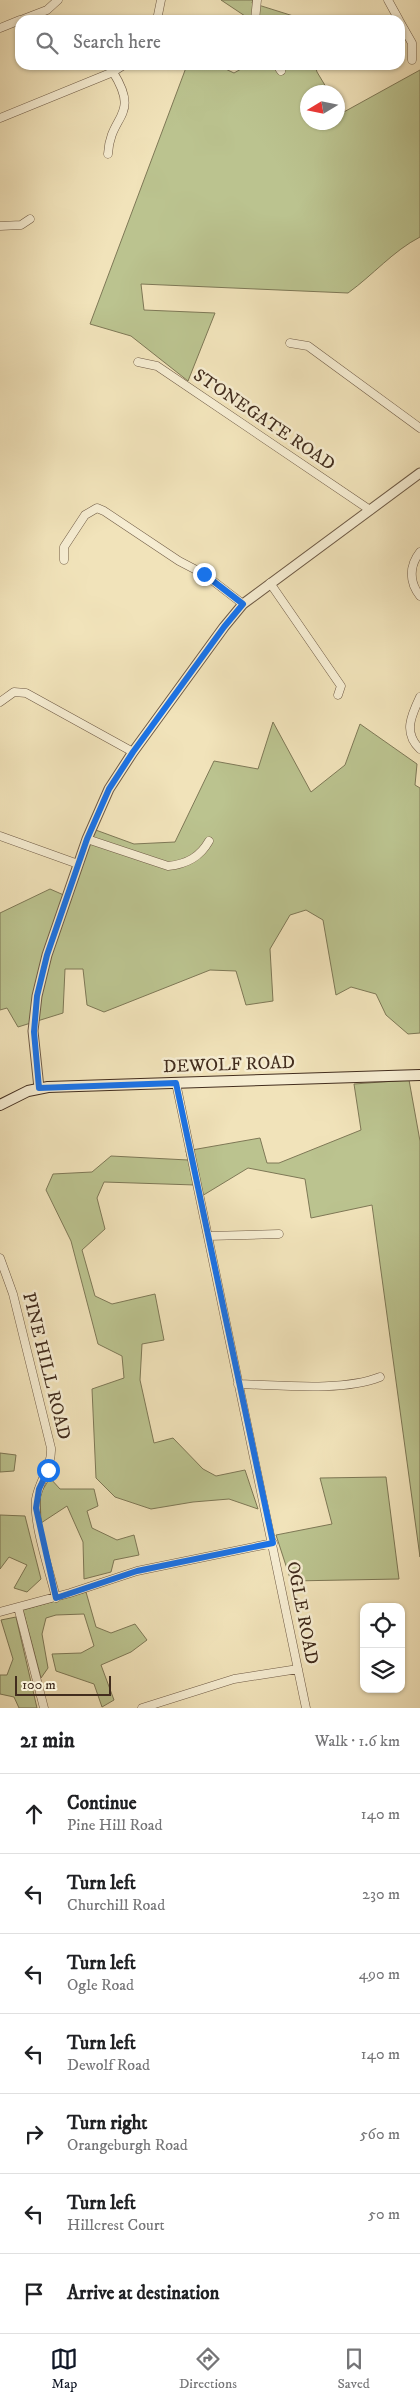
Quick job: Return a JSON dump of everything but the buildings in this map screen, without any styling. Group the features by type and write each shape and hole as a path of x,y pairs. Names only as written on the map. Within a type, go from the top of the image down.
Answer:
{"main road":[{"name":"DEWOLF ROAD","path":"0,1105 17,1095 39,1088 420,1075"}],"street":[{"path":"34,15 47,10 58,0"},
{"path":"158,15 161,0"},
{"path":"256,15 257,0"},
{"path":"388,0 397,15"},
{"path":"0,28 15,22"},
{"path":"405,30 412,43 412,60"},
{"path":"0,118 116,70"},
{"path":"108,154 109,144 124,110 126,98 122,86 113,72"},
{"path":"0,226 21,225 30,219"},
{"path":"290,343 308,346 420,428"},
{"name":"STONEGATE ROAD","path":"138,362 158,366 370,510"},
{"path":"39,1088 34,1032 37,996 47,955 78,864 109,789 133,752 224,627 243,604 420,472"},
{"path":"64,560 64,547 85,515 96,508 104,511 179,561 204,574 243,604"},
{"path":"420,552 411,571 413,585 420,596"},
{"path":"270,583 341,686 338,695"},
{"path":"0,702 8,694 14,692 26,693 133,752"},
{"path":"420,698 409,724 411,738 420,749"},
{"path":"0,836 78,864"},
{"path":"87,839 168,866 182,864 202,853 209,841"},
{"name":"OGLE ROAD","path":"176,1083 306,1708"},
{"path":"208,1236 279,1234"},
{"name":"PINE HILL ROAD","path":"0,1258 13,1294 51,1448 51,1463 39,1489 36,1508 56,1598"},
{"path":"238,1384 320,1386 367,1382 380,1377"},
{"path":"0,1612 56,1598 137,1571 273,1543"},
{"path":"18,1608 44,1708"},
{"path":"142,1708 234,1680 298,1669"}],"green space":[{"path":"221,0 253,0 252,3 290,15 244,15"},
{"path":"185,70 228,70 234,73 239,70 316,70 325,85 300,85 300,130 345,130 345,111 420,70 420,237 392,256 348,293 141,284 144,310 215,313 188,381 131,336 90,324"},
{"path":"273,722 311,792 345,765 360,724 417,764 415,785 420,788 420,1033 408,1034 386,1015 376,994 351,987 336,995 323,920 306,910 290,915 270,949 273,1001 246,1005 236,971 210,970 104,1012 87,1005 83,969 65,969 63,1013 18,1027 7,1008 0,1010 0,913 50,889 66,896 93,829 134,844 175,842 214,761 258,769"},
{"path":"409,1080 420,1141 420,1557 372,1205 311,1218 305,1179 248,1168 197,1199 195,1185 104,1182 97,1198 105,1229 82,1250 95,1296 112,1304 155,1294 164,1340 142,1344 140,1380 154,1443 173,1438 203,1469 216,1476 245,1470 258,1509 229,1499 193,1502 151,1509 115,1497 96,1478 92,1389 124,1378 122,1356 98,1344 71,1241 46,1190 53,1174 92,1172 111,1156 188,1160 186,1151 260,1138 267,1163 279,1163 361,1130 354,1084"},
{"path":"0,1453 16,1455 14,1471 0,1472"},
{"path":"386,1477 399,1579 291,1581 276,1535 332,1524 320,1478"},
{"path":"50,1478 60,1489 94,1489 98,1506 87,1511 92,1528 117,1540 134,1535 139,1555 114,1560 111,1572 84,1579 83,1542 67,1506 41,1523 40,1494"},
{"path":"0,1515 25,1516 41,1579 27,1592 14,1588 27,1565 9,1557 0,1569"},
{"path":"86,1592 96,1627 111,1633 135,1624 147,1640 131,1652 101,1665 114,1700 102,1707 94,1684 56,1671 52,1654 81,1653 94,1646 84,1614 56,1615 46,1618 42,1634 48,1668 41,1678 23,1610"},
{"path":"16,1617 37,1708 19,1708 14,1697 0,1694 0,1675 7,1675 13,1659 1,1620"}],"route":[{"path":"48,1470 39,1489 36,1508 56,1598 137,1571 273,1543 228,1337 176,1083 48,1086 39,1088 34,1050 34,1015 47,955 87,839 109,789 133,752 224,627 243,604 204,574"}]}
